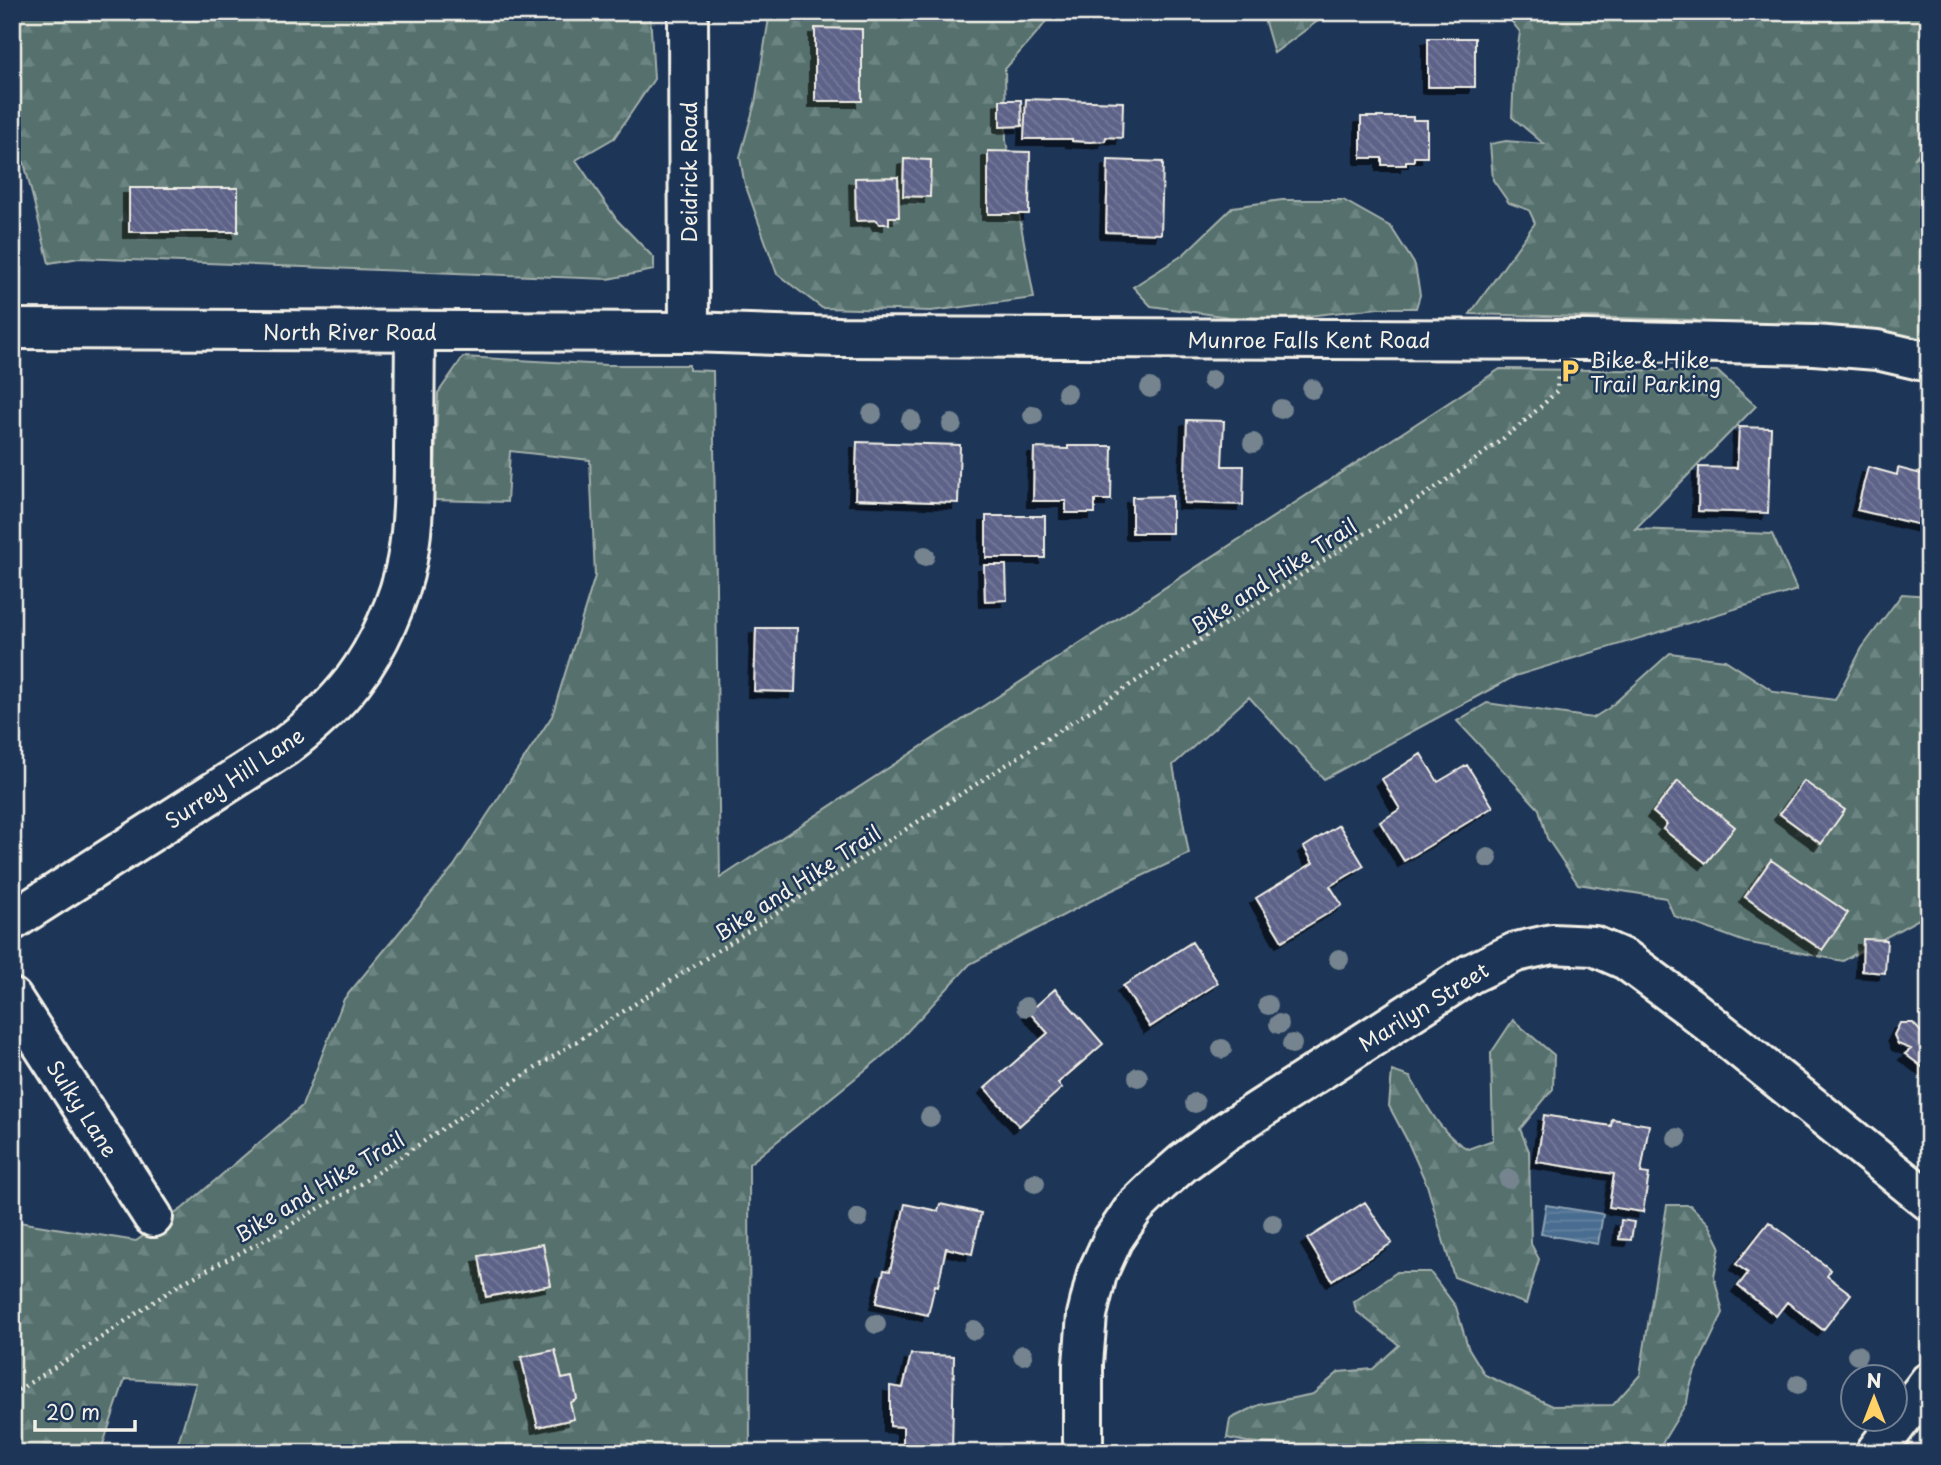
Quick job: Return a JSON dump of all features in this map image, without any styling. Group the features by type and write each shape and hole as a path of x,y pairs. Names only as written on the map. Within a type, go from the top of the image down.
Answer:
{"street":[{"name":"Deidrick Road","path":"688,12 689,332"},
{"name":"North River Road","path":"12,329 689,332"},
{"name":"Surrey Hill Lane","path":"12,921 284,747 313,724 352,682 369,657 391,612 407,560 413,505 415,331"},
{"name":"Munroe Falls Kent Road","path":"689,332 851,337 1587,340 1793,344 1877,350 1929,362"},
{"name":"Marilyn Street","path":"1083,1453 1083,1364 1087,1315 1097,1273 1113,1239 1135,1207 1183,1163 1225,1132 1470,974 1516,952 1552,944 1594,946 1626,960 1688,1006 1929,1201"},
{"name":"Sulky Lane","path":"12,998 153,1217"},
{"path":"1875,1453 1929,1382"}],"path":[{"name":"Bike and Hike Trail","path":"12,1394 180,1284 259,1243 354,1188 478,1105 1422,497 1488,452 1529,419 1557,391 1559,370"}],"green space":[{"path":"12,12 650,12 654,79 614,138 576,160 617,220 654,258 654,270 608,279 79,258 49,263 24,162 12,165"},
{"path":"770,12 1052,12 1005,69 1006,141 1034,298 931,311 822,308 777,274 744,181 740,157 755,103"},
{"path":"1262,12 1330,12 1274,53"},
{"path":"1504,12 1929,12 1929,139 1914,159 1929,149 1929,341 1849,329 1714,327 1695,320 1470,314 1535,223 1529,210 1509,203 1493,180 1490,144 1506,141 1544,144 1512,117 1520,32"},
{"path":"1282,200 1343,200 1391,227 1415,265 1420,295 1416,308 1378,308 1281,319 1229,317 1151,306 1133,287 1183,255 1233,207"},
{"path":"463,357 607,365 689,365 689,370 713,371 720,878 1500,369 1717,371 1756,406 1635,529 1772,534 1797,590 1515,676 1324,779 1249,697 1173,765 1189,854 1104,894 970,964 890,1050 749,1164 750,1453 175,1453 196,1383 125,1379 100,1453 12,1453 12,1221 136,1241 183,1208 302,1106 344,999 454,866 552,716 595,576 590,460 510,451 507,502 434,500 438,393"},
{"path":"1902,594 1929,596 1929,903 1919,919 1843,961 1745,942 1674,916 1666,898 1578,884 1547,838 1539,809 1457,721 1487,703 1593,718 1609,708 1670,653 1725,660 1775,692 1835,700 1862,648"},
{"path":"1513,1020 1554,1055 1553,1089 1520,1129 1529,1151 1531,1244 1539,1259 1526,1304 1454,1277 1427,1185 1389,1106 1392,1071 1410,1077 1434,1118 1458,1143 1468,1149 1493,1140 1491,1053"},
{"path":"1667,1205 1690,1205 1709,1224 1720,1246 1714,1276 1723,1313 1695,1371 1687,1402 1656,1453 1381,1453 1343,1443 1316,1447 1227,1438 1230,1419 1259,1405 1313,1394 1339,1372 1373,1369 1399,1345 1356,1311 1354,1302 1397,1272 1430,1272 1456,1307 1468,1347 1485,1375 1553,1406 1613,1405 1640,1375"}],"water":[{"path":"1546,1205 1603,1214 1598,1244 1541,1234"}],"building":[{"path":"815,28 862,29 862,101 815,101"},
{"path":"1428,38 1475,38 1475,87 1428,87"},
{"path":"1026,99 1123,102 1122,138 1106,137 1105,141 1090,142 1072,139 1024,139"},
{"path":"1000,100 1021,100 1022,126 1000,127"},
{"path":"1361,117 1413,117 1413,120 1427,120 1427,157 1414,157 1414,161 1406,161 1406,165 1382,165 1382,158 1361,158"},
{"path":"988,151 1030,152 1029,214 988,214"},
{"path":"904,159 931,160 930,197 903,196"},
{"path":"1108,160 1163,162 1161,234 1106,232"},
{"path":"898,177 899,217 889,217 889,224 879,224 877,220 856,221 855,178"},
{"path":"129,188 238,188 238,232 129,232"},
{"path":"1187,420 1224,421 1222,466 1244,466 1243,505 1184,503"},
{"path":"1739,427 1771,428 1768,513 1698,511 1699,467 1737,468"},
{"path":"857,442 960,445 958,503 855,499"},
{"path":"1068,446 1112,446 1111,500 1095,500 1095,513 1066,513 1066,501 1033,501 1034,448 1068,449"},
{"path":"1868,467 1897,475 1898,468 1929,476 1929,527 1857,510"},
{"path":"1172,496 1172,533 1132,533 1132,497"},
{"path":"986,516 1045,516 1045,558 986,558"},
{"path":"984,565 1006,565 1007,600 985,601"},
{"path":"756,628 797,628 795,692 754,691"},
{"path":"1421,754 1438,782 1467,765 1493,807 1404,861 1380,822 1400,809 1382,779"},
{"path":"1678,781 1735,827 1706,863 1663,829 1667,824 1653,812"},
{"path":"1804,781 1845,810 1821,844 1780,814"},
{"path":"1339,825 1364,866 1330,886 1342,905 1282,941 1256,898 1313,863 1304,847"},
{"path":"1771,860 1848,913 1822,950 1745,897"},
{"path":"1863,939 1887,940 1885,973 1862,971"},
{"path":"1192,942 1218,983 1150,1027 1123,986"},
{"path":"1055,989 1103,1044 1058,1083 1062,1088 1019,1126 985,1088 1048,1033 1029,1012"},
{"path":"1929,1022 1929,1072 1905,1054 1911,1049 1898,1044 1894,1035 1900,1023 1913,1023 1921,1032"},
{"path":"1544,1115 1611,1126 1612,1119 1649,1125 1641,1173 1649,1174 1643,1212 1609,1207 1614,1174 1537,1162"},
{"path":"1365,1202 1392,1243 1332,1280 1307,1239"},
{"path":"905,1204 938,1211 940,1204 981,1213 972,1254 946,1248 938,1286 935,1285 928,1315 876,1303 884,1270 890,1271"},
{"path":"1621,1220 1634,1222 1631,1240 1619,1239"},
{"path":"1769,1222 1831,1270 1827,1276 1851,1294 1823,1330 1787,1302 1776,1316 1738,1286 1748,1273 1736,1264"},
{"path":"543,1244 551,1285 486,1297 479,1256"},
{"path":"555,1350 562,1379 572,1377 577,1399 570,1403 574,1419 538,1427 521,1357"},
{"path":"911,1354 954,1356 952,1451 903,1450 903,1427 890,1426 890,1386 903,1388"}],"place":[{"name":"Bike & Hike Trail Parking","path":"1570,371"}]}
